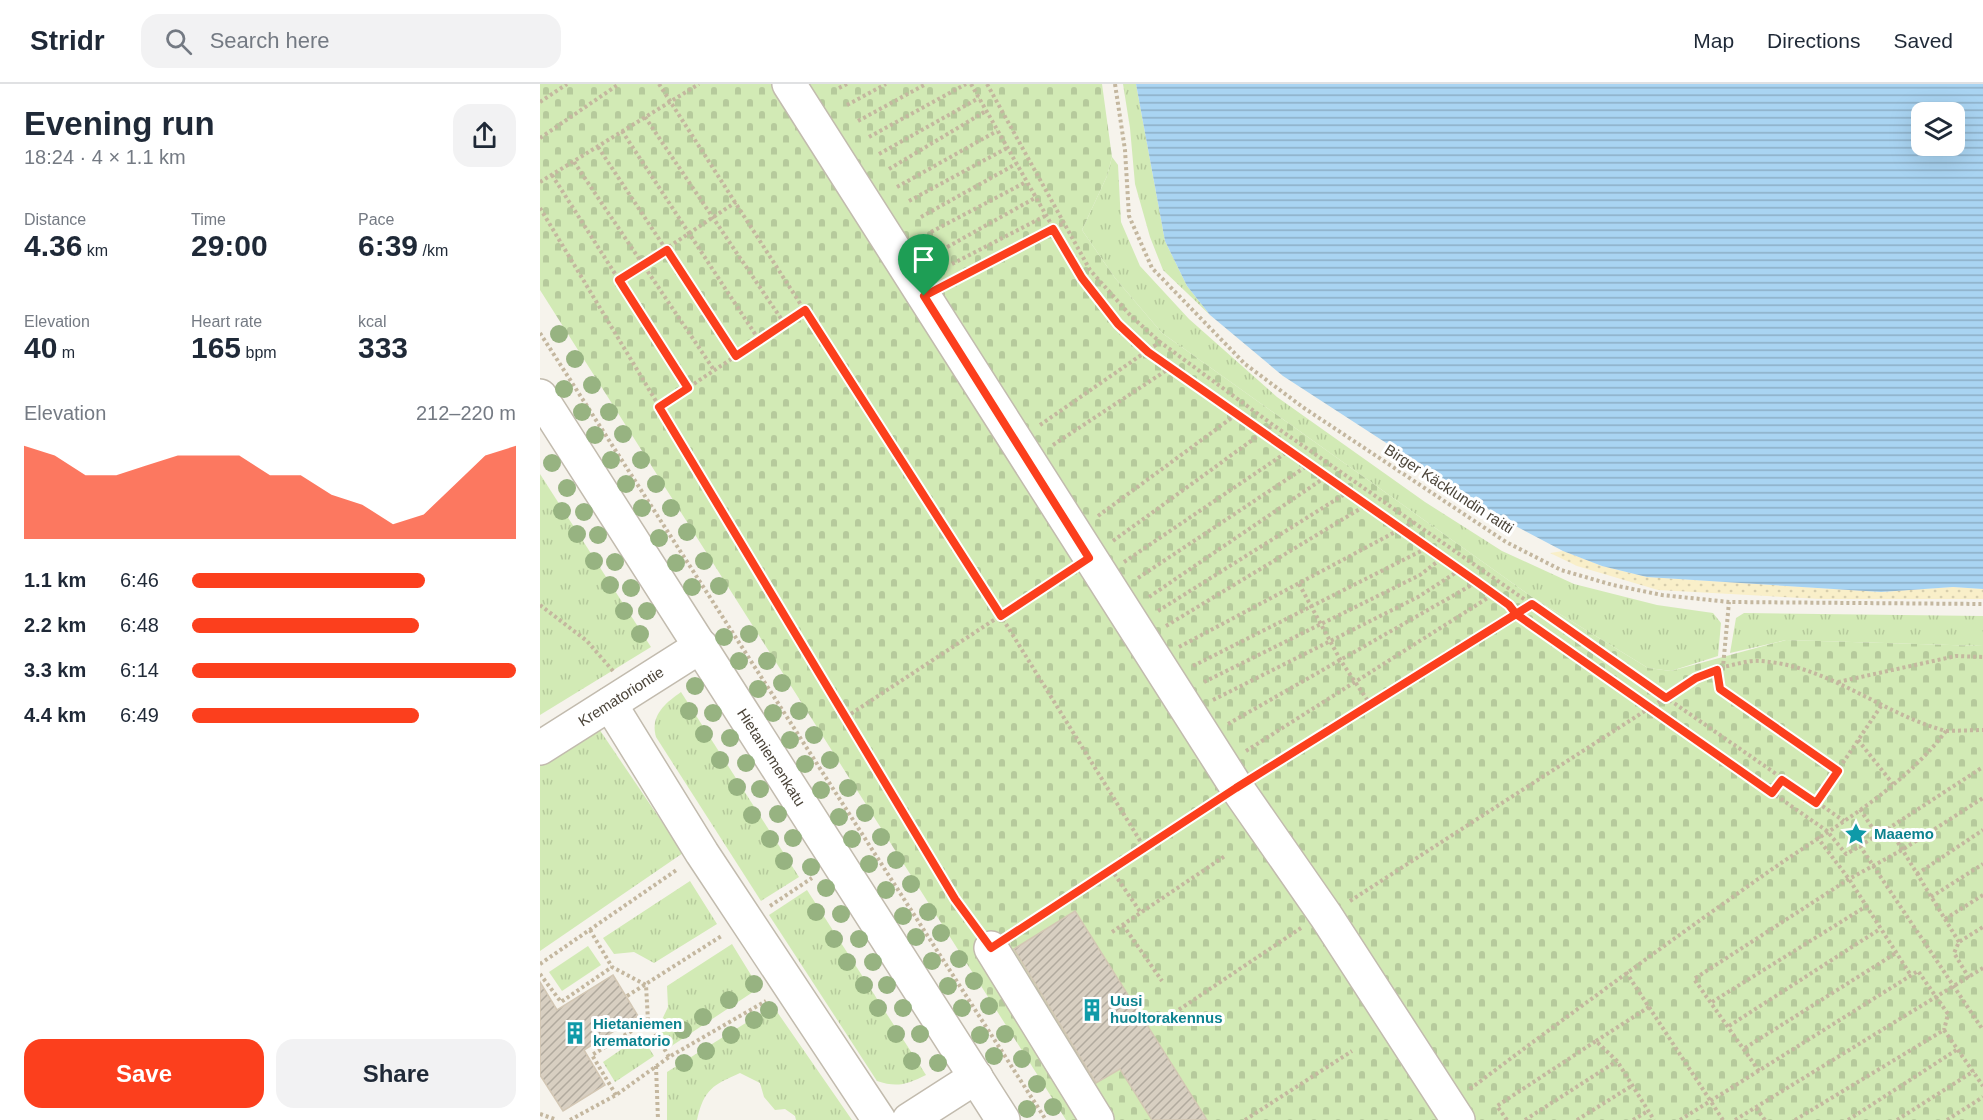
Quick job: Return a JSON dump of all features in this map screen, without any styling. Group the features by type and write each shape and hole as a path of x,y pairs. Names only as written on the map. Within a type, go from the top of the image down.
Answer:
{"street":[{"path":"789,84 1229,777 1314,922 1454,1113"},
{"name":"Hietaniemenkatu","path":"540,396 1003,1120"},
{"name":"Krematoriontie","path":"540,748 613,689 701,646"},
{"path":"613,689 702,853 879,1120"},
{"path":"991,948 1097,1120"},
{"path":"909,1120 976,1077"}],"path":[{"path":"540,102 567,84"},
{"path":"540,138 619,84"},
{"path":"658,84 1001,616 1144,847"},
{"path":"540,182 699,84"},
{"path":"839,88 847,84"},
{"path":"847,105 886,84"},
{"path":"858,121 926,84"},
{"path":"869,137 969,84 1089,287 1118,324 1148,352 1261,433 1290,450 1368,504 1401,530 1494,594 1516,614 1827,831 1846,854 1877,835 1860,809"},
{"path":"987,84 1090,270 1131,316 1160,342 1273,425 1844,821"},
{"name":"Birger Käcklundin raitti","path":"1115,84 1125,150 1129,216 1152,268 1245,364 1304,408 1506,542 1561,570 1613,585 1662,595 1729,602 1983,604"},
{"path":"879,154 979,98"},
{"path":"889,169 986,111"},
{"path":"645,117 784,323"},
{"path":"622,131 759,340"},
{"path":"897,187 997,131"},
{"path":"598,147 736,356"},
{"path":"909,201 1007,148"},
{"path":"574,162 714,370"},
{"path":"921,217 1016,164"},
{"path":"552,175 688,388"},
{"path":"931,232 1026,182"},
{"path":"942,249 1035,198"},
{"path":"619,280 736,202"},
{"path":"540,208 955,899 991,948 1144,847 1229,777 1355,682 1494,594"},
{"path":"952,264 1045,216"},
{"path":"924,296 1064,223"},
{"path":"659,407 805,310"},
{"path":"540,333 1046,1120"},
{"path":"1022,451 1160,342"},
{"path":"1022,451 1170,368"},
{"path":"1139,636 1237,414"},
{"path":"1139,636 1261,433 1273,425"},
{"path":"1139,636 1290,450"},
{"path":"1139,636 1310,464"},
{"path":"1139,636 1327,476"},
{"path":"1139,636 1348,492"},
{"path":"1139,636 1368,504"},
{"path":"1139,636 1299,584 1414,522"},
{"path":"1139,636 1311,608 1428,547"},
{"path":"1139,636 1321,625 1420,575 1443,558"},
{"path":"1139,636 1330,641 1418,597 1460,570"},
{"path":"846,717 1001,616 1341,661 1477,582"},
{"path":"1299,584 1341,661 1370,704"},
{"path":"1723,667 1729,602"},
{"path":"1229,777 1370,704 1532,604"},
{"path":"540,606 587,641 613,689"},
{"path":"1837,683 1956,656 1983,657"},
{"path":"1159,1023 1696,678 1723,667 1759,660 1806,671 1837,683 1923,725 1946,731 1983,730"},
{"path":"1717,670 1720,689 1838,771"},
{"path":"1816,803 1881,706"},
{"path":"1454,1113 1626,972 1844,821 1893,784 1925,758 1946,731"},
{"path":"1858,740 1893,784"},
{"path":"1959,942 1889,828 1983,767"},
{"path":"1772,793 1782,780"},
{"path":"1759,1071 1694,979 1849,879 1902,850 1983,798"},
{"path":"1917,874 1983,830"},
{"path":"1818,837 1849,879 1910,974"},
{"path":"1860,846 1983,1030"},
{"path":"540,964 702,853"},
{"path":"1112,932 1225,856"},
{"path":"1930,897 1983,864"},
{"path":"1111,869 1141,913"},
{"path":"627,996 812,878"},
{"path":"1945,919 1983,895"},
{"path":"1712,1002 1865,907"},
{"path":"1123,925 1162,981"},
{"path":"1969,978 1954,953 1959,942 1983,927"},
{"path":"1729,1026 1880,929"},
{"path":"590,930 612,967 646,985"},
{"path":"1744,1048 1896,953"},
{"path":"540,974 561,1002 612,967"},
{"path":"1735,1120 1939,998 1981,970 1983,978"},
{"path":"1680,1120 1918,971 1948,1014 1944,1030 1795,1120"},
{"path":"1626,972 1723,1120"},
{"path":"646,985 648,1021 669,1057"},
{"path":"570,1120 616,1095 669,1057 790,987"},
{"path":"1507,1120 1497,1106 1649,1007"},
{"path":"616,1095 592,1055 648,1021"},
{"path":"1944,1030 1983,1086"},
{"path":"1596,1041 1617,1061 1654,1120"},
{"path":"1848,1120 1958,1049"},
{"path":"1245,1120 1352,1051"},
{"path":"1525,1120 1617,1061"},
{"path":"656,1066 658,1120"},
{"path":"1897,1120 1974,1071"},
{"path":"1577,1120 1633,1084"},
{"path":"1947,1120 1983,1097"},
{"path":"1756,1108 1765,1120"},
{"path":"1633,1120 1648,1111"},
{"path":"540,1114 557,1120"}],"green space":[{"path":"540,84 1102,84 1112,157 1107,176 1082,230 1115,278 1162,333 1532,597 1648,668 1671,671 1786,640 1983,646 1983,1120 1066,1120 540,290"},
{"path":"1123,84 1136,84 1165,241 1187,286 1210,315 1163,270 1150,237 1135,184"},
{"path":"1112,157 1118,165 1121,222 1140,266 1189,319 1277,397 1425,502 1502,551 1574,584 1657,605 1713,613 1721,623 1718,656 1671,671 1648,668 1532,597 1162,333 1115,278 1082,230 1107,176"},
{"path":"540,474 651,647 540,715"},
{"path":"1744,613 1983,616 1983,646 1786,640 1730,653 1736,618"},
{"path":"681,692 799,877 761,901 656,737 655,723 660,711"},
{"path":"595,723 683,853 540,951 540,758"},
{"path":"690,881 717,924 654,963 634,952 614,954 603,938"},
{"path":"807,890 926,1075 902,1084 877,1081 769,915"},
{"path":"732,944 759,988 670,1047 658,1028 668,1007 667,986"},
{"path":"588,946 601,965 562,991 549,972"},
{"path":"773,1006 852,1120 796,1120 795,1116 785,1109 775,1110 764,1097 760,1083 740,1073 711,1089 703,1101 697,1120 667,1120 667,1072"},
{"path":"641,1036 654,1056 615,1082 603,1062"}],"sand":[{"path":"1563,551 1602,566 1647,577 1881,592 1953,587 1983,589 1983,599 1820,599 1658,590 1577,566 1550,553"}],"water":[{"path":"1136,84 1983,84 1983,589 1953,587 1881,592 1647,577 1602,566 1563,551 1508,522 1283,376 1210,315 1187,286 1165,241"}],"building":[{"name":"Uusi huoltorakennus","path":"1075,911 1207,1120 1152,1120 1120,1069 1096,1083 1014,949"},
{"name":"Hietaniemen krematorio","path":"613,975 638,1016 584,1050 605,1085 563,1111 540,1075 540,982 557,1010"}],"place":[{"name":"Maaemo","path":"1856,834"},
{"name":"Uusi huoltorakennus","path":"1092,1010"},
{"name":"Hietaniemen krematorio","path":"575,1033"}],"route":[{"path":"924,296 1053,229 1082,278 1118,324 1148,352 1261,433 1290,450 1368,504 1401,530 1509,605 1516,614 1772,793 1782,780 1816,803 1838,771 1720,689 1720,675 1717,670 1696,678 1666,698 1532,604 1516,614 1370,704 1236,788 991,948 955,899 659,407 688,388 619,280 667,250 736,356 805,310 1001,616 1089,558 924,296"}]}
